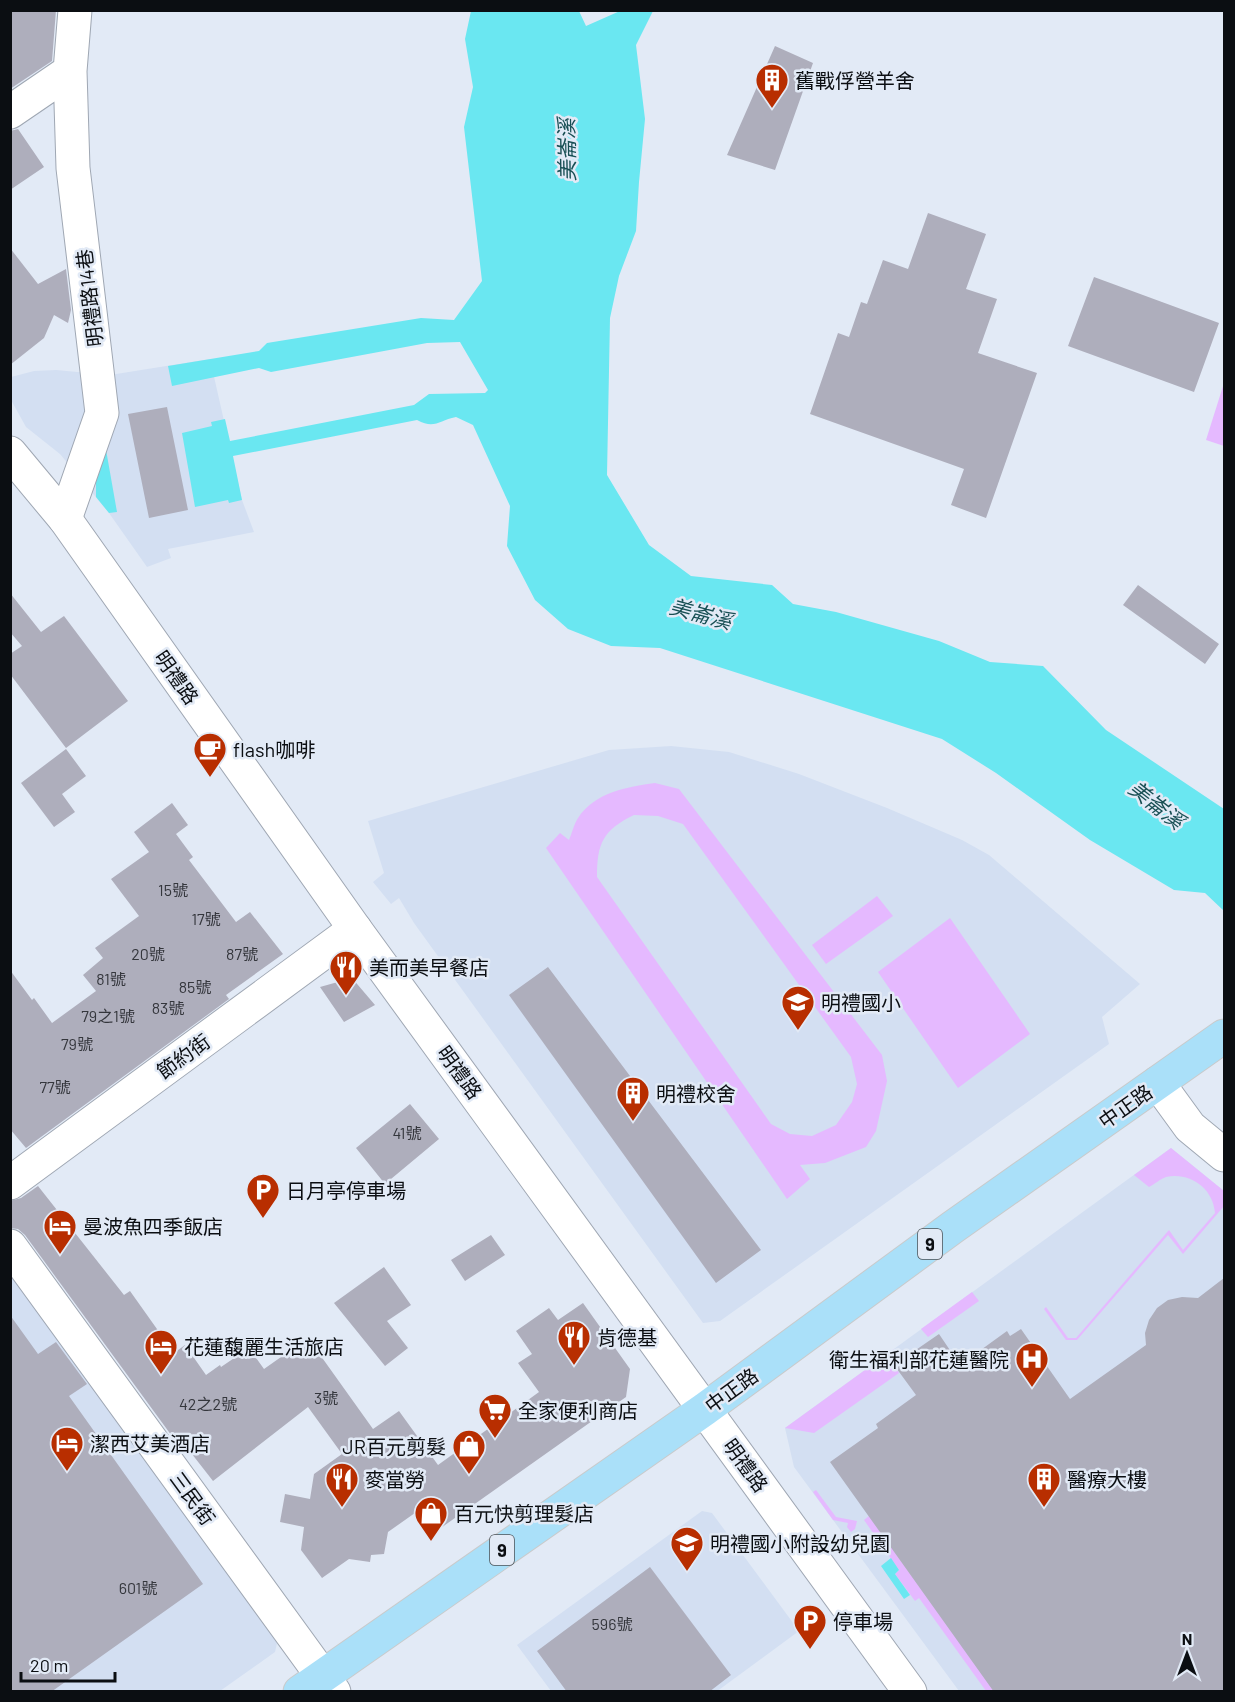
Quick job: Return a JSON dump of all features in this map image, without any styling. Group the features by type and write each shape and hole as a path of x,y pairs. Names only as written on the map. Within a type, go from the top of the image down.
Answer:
{"main road":[{"name":"9","path":"1158,1083 1224,1036"},
{"name":"中正路","path":"319,1686 705,1409 953,1227 1158,1083"}],"street":[{"name":"明禮路14巷","path":"65,519 102,413 73,168 69,71 75,10"},
{"path":"10,112 69,71"},
{"name":"明禮路","path":"13,462 65,519 355,929 910,1692"},
{"name":"節約街","path":"10,1183 355,929"},
{"path":"1158,1083 1190,1127 1224,1155"},
{"name":"三民街","path":"10,1246 319,1686"}],"shaded area":[{"path":"210,359 242,500 254,532 168,549 171,558 147,567 109,513 60,454 26,427 11,400 11,377 34,371 56,370 110,375"},
{"path":"1224,383 1224,446 1206,440"},
{"name":"明禮國小","path":"671,746 729,752 799,774 962,840 989,855 1140,984 1102,1017 1109,1044 720,1321 703,1323 414,923 399,898 391,904 373,882 384,873 368,821 609,750"},
{"path":"655,783 679,789 882,1055 887,1081 876,1131 866,1147 825,1163 800,1165 810,1179 787,1199 546,848 560,833 569,840 578,818 593,802 612,792","holes":["634,815 658,816 683,824 851,1057 857,1084 852,1102 836,1125 812,1136 790,1134 771,1124 597,877 598,855 609,832"]},
{"path":"877,896 893,916 826,964 812,945"},
{"path":"950,918 1030,1034 958,1088 878,972"},
{"name":"衛生福利部花蓮醫院","path":"1171,1148 1224,1191 1224,1691 959,1691 794,1467 785,1428"},
{"path":"1171,1148 1224,1191 1224,1206 1183,1254 1168,1235 1077,1340 1066,1340 1044,1309 1046,1307 1068,1338 1076,1338 1169,1230 1183,1250 1215,1213 1210,1196 1205,1189 1192,1180 1184,1177 1166,1177 1149,1187 1134,1175"},
{"name":"潔西艾美酒店","path":"10,1271 277,1643 275,1652 220,1691 11,1691"},
{"path":"972,1292 979,1301 928,1337 921,1329"},
{"path":"894,1349 902,1360 894,1365 899,1373 814,1433 785,1428"},
{"path":"816,1490 836,1517 857,1521 855,1529 851,1532 847,1527 848,1523 833,1520 813,1492"},
{"name":"明禮國小附設幼兒園","path":"702,1511 712,1513 799,1631 716,1692 551,1691 517,1645"},
{"path":"869,1516 994,1691 986,1691 919,1598 915,1601 895,1574 899,1570 864,1520"}],"water":[{"name":"美崙溪","path":"471,11 579,11 586,26 620,11 653,11 636,45 645,119 636,231 619,276 610,318 607,475 649,545 691,576 772,585 793,604 836,612 939,641 990,662 1043,666 1106,730 1224,809 1224,911 1205,893 1174,890 1090,840 996,773 942,739 660,648 611,646 568,629 535,600 507,546 510,506 473,425 456,417 433,424 417,420 233,456 242,500 229,503 228,500 195,507 182,433 212,426 211,422 225,419 230,441 414,405 429,394 485,393 488,390 460,342 427,343 271,372 259,368 172,386 168,366 259,351 267,343 421,318 454,320 482,281 464,127 473,87 465,39"},
{"path":"105,444 117,512 109,513 96,497 96,480"},
{"path":"891,1558 899,1570 895,1574 910,1595 904,1599 881,1566"}],"building":[{"path":"10,10 56,10 52,61 10,89"},
{"name":"舊戰俘營羊舍","path":"775,46 813,63 775,170 727,155"},
{"path":"18,129 44,167 10,190 10,131"},
{"path":"928,213 986,234 966,289 997,299 978,353 1037,373 986,518 951,505 964,469 810,414 838,333 849,337 861,302 867,304 883,260 908,269"},
{"path":"10,248 38,284 66,269 71,310 68,323 54,315 44,338 10,365"},
{"path":"1094,277 1219,323 1194,392 1068,346"},
{"path":"167,407 188,510 149,518 128,414"},
{"path":"1138,585 1219,644 1205,664 1123,605"},
{"path":"10,593 41,632 64,616 128,701 66,748 10,674 10,654 22,646 10,632"},
{"path":"66,749 86,776 62,794 75,812 54,827 21,783"},
{"path":"172,803 188,825 176,834 193,857 189,860 236,922 250,912 283,954 226,995 229,999 26,1148 10,1129 10,970 52,1023 96,991 83,975 103,958 95,948 139,916 111,879 149,852 134,832"},
{"name":"明禮校舍","path":"548,967 761,1250 716,1283 509,995"},
{"name":"美而美早餐店","path":"352,978 375,1005 344,1022 320,987"},
{"path":"410,1104 439,1139 385,1184 356,1148"},
{"path":"38,1186 124,1295 130,1291 174,1353 185,1345 206,1375 249,1348 264,1369 308,1338 373,1429 399,1411 438,1465 539,1392 518,1363 532,1354 516,1331 549,1308 558,1320 583,1303 630,1369 626,1397 438,1530 422,1508 388,1532 384,1554 371,1555 370,1562 349,1559 322,1578 301,1550 304,1527 280,1522 285,1494 310,1499 314,1474 342,1454 308,1407 213,1481 181,1440 177,1443 25,1235 18,1229 10,1228 10,1201 21,1198"},
{"path":"491,1235 505,1255 465,1281 451,1260"},
{"path":"384,1267 411,1305 387,1321 408,1348 385,1366 334,1303"},
{"name":"衛生福利部花蓮醫院","path":"1224,1278 1224,1692 994,1692 830,1462 878,1428 876,1424 916,1395 894,1365 939,1334 960,1365 1007,1331 1010,1336 1021,1329 1070,1399 1146,1345 1145,1333 1149,1320 1157,1308 1168,1300 1182,1297 1198,1298"},
{"name":"潔西艾美酒店","path":"10,1315 38,1354 56,1342 87,1384 69,1396 203,1584 51,1692 10,1692"},
{"path":"650,1567 731,1675 709,1692 567,1692 537,1651"}],"place":[{"name":"舊戰俘營羊舍","path":"772,109"},
{"name":"flash咖啡","path":"210,778"},
{"name":"美而美早餐店","path":"346,996"},
{"name":"明禮國小","path":"798,1031"},
{"name":"明禮校舍","path":"633,1122"},
{"name":"日月亭停車場","path":"263,1219"},
{"name":"曼波魚四季飯店","path":"60,1255"},
{"name":"肯德基","path":"574,1366"},
{"name":"花蓮馥麗生活旅店","path":"161,1375"},
{"name":"衛生福利部花蓮醫院","path":"1032,1388"},
{"name":"全家便利商店","path":"495,1439"},
{"name":"潔西艾美酒店","path":"67,1472"},
{"name":"JR百元剪髮","path":"469,1475"},
{"name":"麥當勞","path":"342,1508"},
{"name":"醫療大樓","path":"1044,1508"},
{"name":"百元快剪理髮店","path":"431,1542"},
{"name":"明禮國小附設幼兒園","path":"687,1572"},
{"name":"停車場","path":"810,1650"}]}
